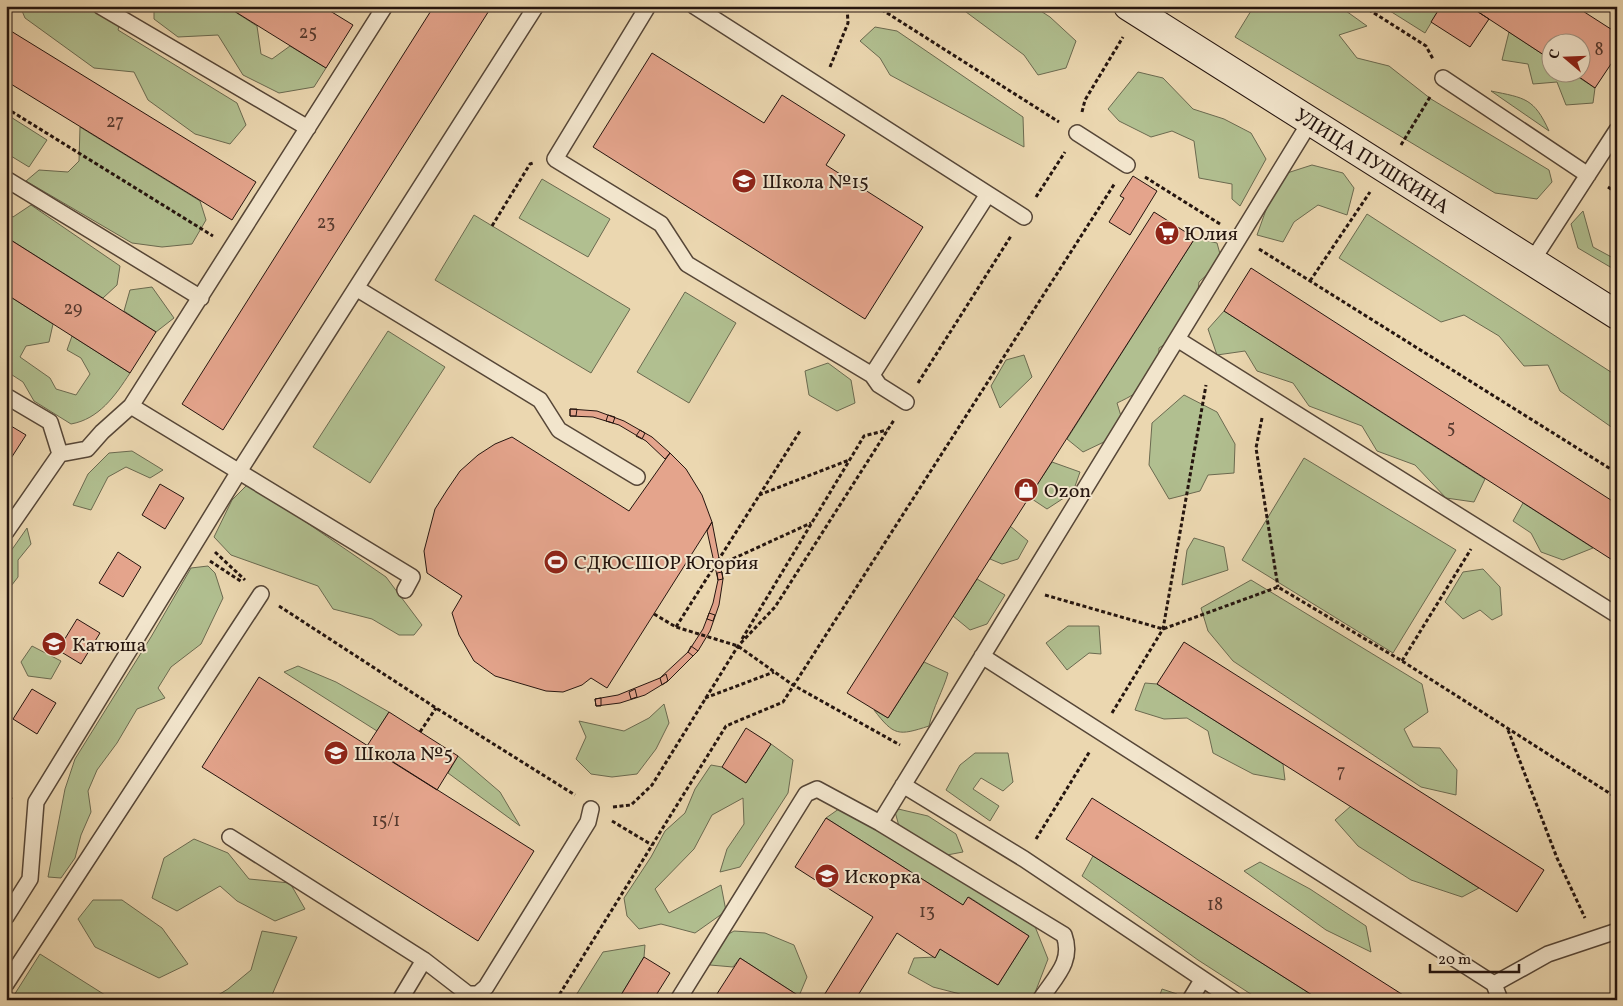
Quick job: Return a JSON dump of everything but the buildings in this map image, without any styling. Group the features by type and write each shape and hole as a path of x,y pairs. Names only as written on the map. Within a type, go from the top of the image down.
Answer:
{"street":[{"name":"УЛИЦА ПУШКИНА","path":"1133,10 1617,315"}],"lane":[{"path":"100,6 308,128"},
{"path":"6,532 60,454 87,449 102,432 132,406 385,6"},
{"path":"6,917 30,879 36,802 238,473 536,6"},
{"path":"648,6 555,159 661,224 687,264 872,375 879,385 906,402"},
{"path":"694,6 1024,217"},
{"path":"1443,78 1588,175"},
{"path":"880,823 1310,122"},
{"path":"1532,262 1617,130"},
{"path":"1077,133 1127,165"},
{"path":"6,179 201,298"},
{"path":"872,375 988,194"},
{"path":"356,288 540,400 559,430 637,477"},
{"path":"1176,339 1617,615"},
{"path":"6,396 50,422 60,454"},
{"path":"132,406 238,473 261,484 412,577 405,590"},
{"path":"6,984 261,594"},
{"path":"982,656 1494,984 1500,1000"},
{"path":"903,785 1024,859 1234,1000"},
{"path":"678,1000 806,794 817,789 827,792 880,823 1064,935 1068,947 1066,960 1040,1000"},
{"path":"230,837 424,960 468,994 478,994 486,987 588,822 591,809"},
{"path":"1494,984 1548,954 1617,931"},
{"path":"400,1000 424,960"},
{"path":"1190,1000 1202,980"}],"path":[{"path":"822,88 848,23 846,6"},
{"path":"876,6 1077,133"},
{"path":"1363,6 1426,46 1443,78"},
{"path":"738,646 775,607 1077,133 1085,100 1133,10"},
{"path":"6,108 233,248"},
{"path":"492,226 530,164 555,159"},
{"path":"556,1000 726,726 783,702 1127,165 1617,473"},
{"path":"1024,859 1164,629 1210,360"},
{"path":"1266,396 1256,448 1278,587"},
{"path":"591,809 631,805 652,785 864,436 888,430"},
{"path":"676,627 800,431"},
{"path":"759,495 849,459"},
{"path":"714,567 812,522"},
{"path":"1402,661 1482,531"},
{"path":"195,545 261,594 436,708 583,800 591,809 652,845"},
{"path":"195,545 217,553 261,594"},
{"path":"1024,588 1164,629 1278,587"},
{"path":"1278,587 1402,661 1617,798"},
{"path":"654,614 676,627 738,646 793,685 920,757"},
{"path":"705,698 774,672"},
{"path":"420,732 436,708"},
{"path":"1508,729 1557,858 1594,938"}],"green space":[{"path":"20,6 124,6 118,30 237,103 246,125 230,144 195,134 148,100 134,72 94,68 25,18"},
{"path":"154,6 226,6 257,26 261,54 272,59 290,46 326,68 314,87 279,93 243,75 218,35 178,37 154,19"},
{"path":"794,6 833,6 834,10 811,10"},
{"path":"958,6 1033,6 1050,17 1076,41 1066,68 1038,75 1024,55"},
{"path":"1254,6 1339,6 1367,26 1339,35 1357,58 1389,66 1431,99 1549,170 1552,182 1537,199 1495,193 1235,37"},
{"path":"1382,6 1441,6 1425,33"},
{"path":"875,27 897,31 1023,117 1024,147 890,75 880,58 860,41"},
{"path":"1509,32 1540,52 1540,82 1557,82 1533,84 1528,64 1502,60"},
{"path":"1138,72 1163,78 1193,109 1224,119 1251,133 1266,159 1240,206 1232,199 1232,184 1199,178 1194,141 1172,131 1151,137 1119,121 1108,109"},
{"path":"1557,82 1586,82 1595,88 1593,103 1566,105"},
{"path":"1491,91 1527,101 1544,120 1549,131"},
{"path":"6,114 47,140 29,167 6,153"},
{"path":"80,127 200,201 206,220 192,244 162,247 132,243 26,181 39,170 68,172 79,161"},
{"path":"1312,165 1343,173 1354,188 1347,215 1318,205 1294,222 1283,242 1257,235 1267,207 1284,174"},
{"path":"542,179 610,219 588,257 519,218"},
{"path":"31,205 120,266 117,285 103,298 6,237 6,212 13,217"},
{"path":"1583,211 1593,247 1617,260 1617,271 1578,248 1571,224"},
{"path":"1367,214 1617,376 1617,431 1560,391 1548,365 1524,366 1499,336 1464,315 1441,322 1339,258"},
{"path":"474,215 630,309 591,373 435,280"},
{"path":"1195,238 1217,243 1222,261 1199,282 1197,299 1182,333 1159,348 1156,368 1148,383 1135,394 1117,403 1121,416 1106,441 1083,452 1067,439"},
{"path":"152,287 174,318 156,332 124,311 130,290"},
{"path":"685,292 736,323 689,403 637,372"},
{"path":"6,294 53,324 49,342 26,346 20,357 50,378 56,389 76,395 90,374 81,358 67,350 72,336 130,373 112,398 98,412 71,424 34,401 23,382 6,371"},
{"path":"1224,311 1485,479 1474,502 1446,498 1415,465 1377,451 1362,426 1309,406 1293,383 1257,371 1245,351 1217,355 1208,329"},
{"path":"388,331 445,367 370,483 313,447"},
{"path":"1024,355 1032,377 1000,408 991,386 1006,360"},
{"path":"828,363 851,380 855,403 837,411 809,395 805,371"},
{"path":"1184,395 1217,412 1235,444 1234,473 1208,475 1200,491 1169,499 1149,465 1152,423"},
{"path":"132,451 163,470 150,478 126,467 108,477 91,510 73,505 88,474 109,453"},
{"path":"1304,458 1456,550 1393,653 1242,560"},
{"path":"1052,462 1080,472 1073,492 1047,509 1029,497"},
{"path":"249,483 386,577 422,625 414,635 399,635 372,619 333,609 318,586 231,555 214,537 232,500"},
{"path":"1523,503 1593,548 1563,560 1541,552 1531,533 1513,521"},
{"path":"1010,526 1028,541 1018,559 1002,564 990,559"},
{"path":"27,528 31,544 18,560 18,577 8,590 6,558"},
{"path":"1194,538 1224,547 1228,570 1182,585 1187,550"},
{"path":"208,566 215,573 223,598 201,644 171,667 158,688 165,698 137,709 117,743 97,770 88,791 91,812 81,835 75,858 61,878 48,877 65,789 75,759 151,637 191,568"},
{"path":"1483,569 1500,587 1502,615 1492,620 1480,610 1463,619 1445,602 1463,572"},
{"path":"977,579 1005,595 987,624 970,630 953,616"},
{"path":"1251,580 1422,684 1428,712 1404,729 1413,747 1440,748 1457,770 1456,795 1421,787 1233,661 1208,631 1201,608"},
{"path":"1068,626 1099,626 1101,654 1089,653 1067,670 1046,643"},
{"path":"32,646 61,661 51,679 28,676 21,662"},
{"path":"924,662 948,673 929,726 903,732 892,729 874,710 888,718"},
{"path":"298,666 336,682 389,712 377,731 284,672"},
{"path":"1145,683 1157,684 1283,764 1285,780 1253,774 1213,753 1208,731 1187,718 1164,719 1135,710"},
{"path":"664,704 669,723 656,749 637,774 612,777 591,774 576,759 586,737 579,721 624,731 649,718"},
{"path":"771,744 793,760 788,793 740,867 720,872 727,849 744,824 743,798 712,815 694,849 655,889 669,913 721,885 726,911 695,933 661,924 639,929 627,916 624,898 651,857 665,831 685,813 695,789 711,765 722,767 746,783"},
{"path":"975,753 1008,753 1013,782 1003,791 981,778 973,789 999,806 990,821 946,790 960,765"},
{"path":"458,756 500,792 520,826 448,773"},
{"path":"843,806 900,830 894,808 928,816 956,834 963,852 947,855 1034,924 1048,959 1033,998 966,1000 960,994 933,987 908,973 914,958 935,957 940,949 998,985 1029,936 969,897 963,905 826,818"},
{"path":"1351,806 1479,888 1462,897 1411,880 1358,846 1335,820"},
{"path":"194,839 228,853 249,879 290,883 305,909 275,921 237,901 220,886 177,911 152,898 164,858"},
{"path":"1093,856 1320,1000 1260,1000 1198,960 1082,876"},
{"path":"1260,862 1310,889 1366,926 1371,952 1326,930 1244,871"},
{"path":"93,900 122,900 162,928 188,964 159,978 95,947 78,919"},
{"path":"262,931 297,937 272,995 268,1000 210,1000 228,989 251,970"},
{"path":"734,931 765,933 794,945 807,977 799,996 740,958 733,967 710,965 714,942"},
{"path":"645,945 644,957 618,1000 573,1000 603,952"},
{"path":"40,954 113,1000 11,1000"},
{"path":"1162,989 1177,994 1174,1000 1158,1000"}],"place":[{"name":"Школа №15","path":"744,181"},
{"name":"Юлия","path":"1167,233"},
{"name":"Ozon","path":"1026,490"},
{"name":"СДЮСШОР Югория","path":"556,562"},
{"name":"Катюша","path":"54,644"},
{"name":"Школа №5","path":"336,753"},
{"name":"Искорка","path":"827,876"}]}
